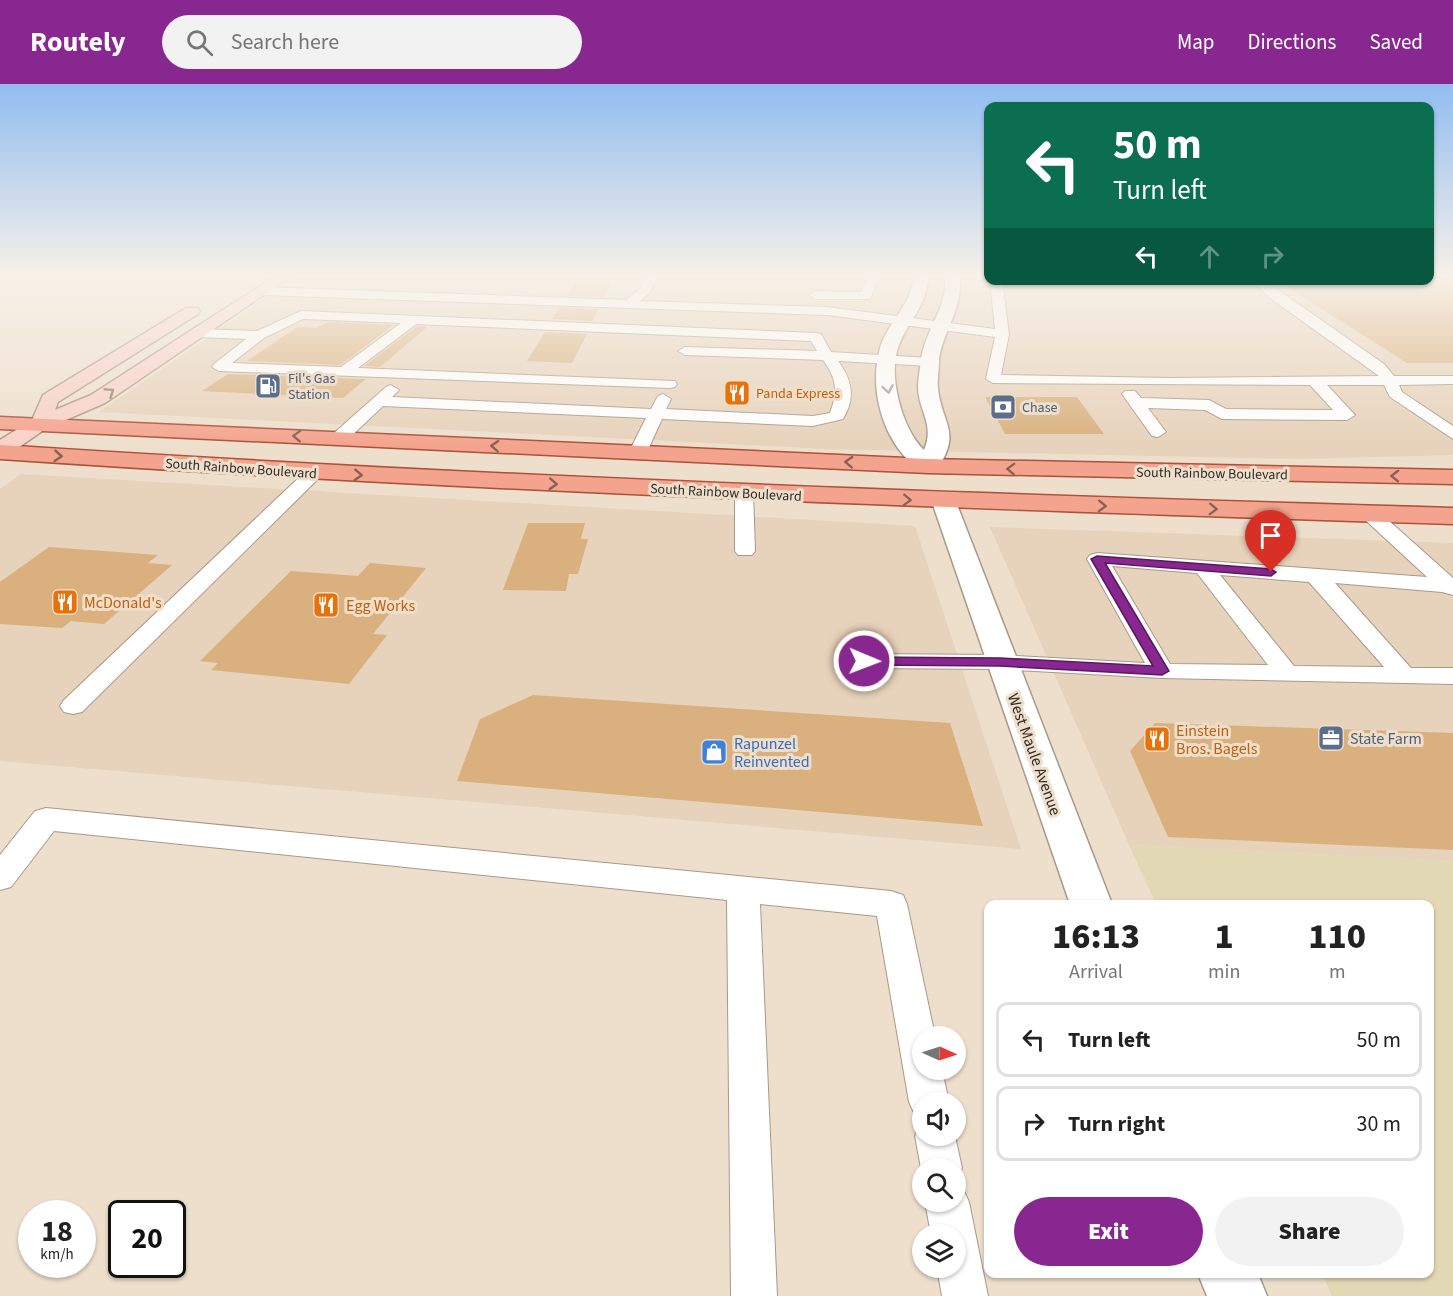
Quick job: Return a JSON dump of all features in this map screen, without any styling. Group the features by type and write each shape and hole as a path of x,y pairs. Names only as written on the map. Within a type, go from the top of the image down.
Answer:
{"main road":[{"path":"38,425 50,399 156,334"},
{"path":"0,451 38,425 98,399 196,334"},
{"name":"South Rainbow Boulevard","path":"0,423 928,466 1453,477"},
{"name":"South Rainbow Boulevard","path":"0,451 314,473 944,502 1453,516"},
{"path":"744,492 857,482 911,483 930,476 931,470 928,466"},
{"path":"944,502 957,489 974,486 1022,486 1155,472"}],"street":[{"path":"897,334 885,358 887,387 899,435 928,466 941,436 928,389 930,350 938,334"},
{"name":"West Maule Avenue","path":"944,502 1000,662 1089,900"},
{"path":"1230,1278 1237,1296"}],"lane":[{"path":"214,334 259,335"},
{"path":"262,334 219,367 409,374 678,367 824,356 930,362"},
{"path":"345,372 395,334"},
{"path":"638,454 695,334"},
{"path":"380,400 813,421 837,416 846,395 843,376 824,356 816,337 747,334"},
{"path":"998,334 1002,334 993,379 1449,382"},
{"path":"1330,334 1379,367 1390,380 1395,394 1453,434"},
{"path":"340,438 409,374"},
{"path":"1139,403 1209,405 1222,414 1347,415 1313,380"},
{"path":"1118,381 1139,403 1158,432"},
{"path":"73,706 314,473"},
{"path":"744,492 745,551"},
{"path":"1370,514 1452,588"},
{"path":"1162,671 1097,559 1452,588"},
{"path":"1203,567 1287,673"},
{"path":"1316,576 1405,675"},
{"path":"864,661 1000,662 1162,671 1453,676"},
{"path":"0,878 46,819 891,904 927,1092"},
{"path":"743,889 754,1296"},
{"path":"962,1278 965,1296"}],"shaded area":[{"path":"213,334 1453,334 1453,455 1300,459 826,449 99,412"},
{"path":"21,474 915,526 1021,849 0,761 0,489"},
{"path":"990,527 1453,543 1453,861 1129,845"}],"sand":[{"path":"1129,845 1453,861 1453,1296 1332,1296 1324,1278 1434,1278 1434,900 1154,900"}],"building":[{"path":"287,334 382,334 340,365 247,361"},
{"path":"407,334 419,334 380,367 364,366"},
{"path":"544,334 587,334 572,363 527,361"},
{"path":"1360,334 1453,334 1453,363 1407,363"},
{"path":"228,374 366,379 343,398 202,391"},
{"path":"985,397 1077,397 1104,434 1005,434"},
{"path":"528,523 585,523 581,539 588,539 578,574 569,574 566,591 503,590"},
{"name":"McDonald's","path":"49,547 158,555 148,563 172,565 104,624 71,621 62,628 0,624 0,582"},
{"name":"Egg Works","path":"370,563 426,568 373,634 387,635 349,684 211,670 218,663 200,661 291,571 358,576"},
{"name":"Rapunzel Reinvented","path":"533,695 950,723 983,826 457,781 480,719"},
{"path":"1155,723 1453,733 1453,850 1168,837 1130,751"}],"place":[{"name":"Fil's Gas Station","path":"268,386"},
{"name":"Panda Express","path":"737,393"},
{"name":"Chase","path":"1003,407"},
{"name":"McDonald's","path":"65,602"},
{"name":"Egg Works","path":"326,605"},
{"name":"State Farm","path":"1331,738"},
{"name":"Einstein Bros. Bagels","path":"1157,739"},
{"name":"Rapunzel Reinvented","path":"714,752"}],"route":[{"path":"864,661 1000,662 1162,671 1097,559 1271,572"}]}
